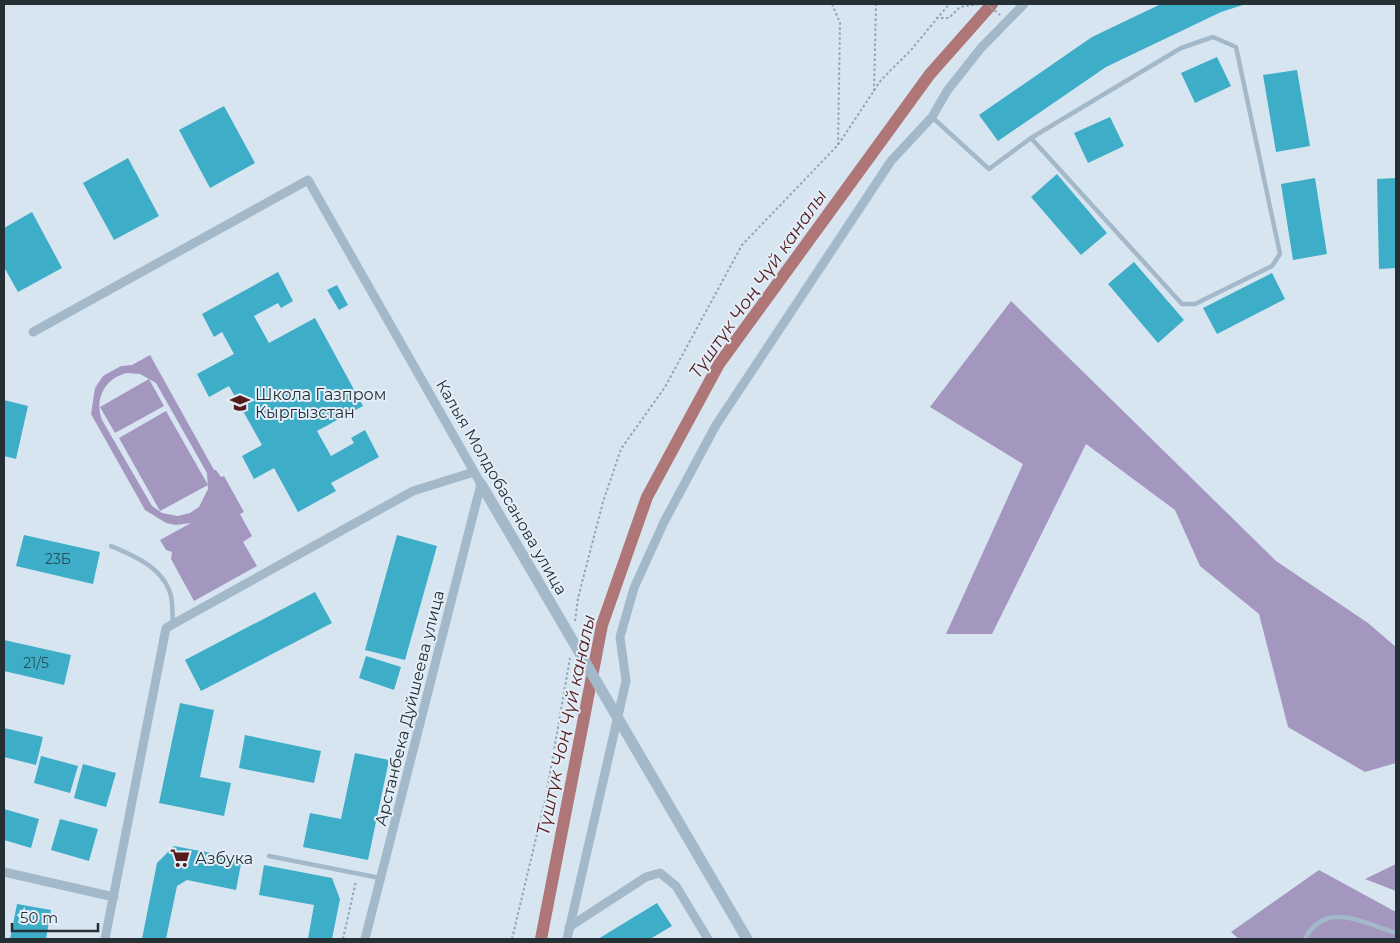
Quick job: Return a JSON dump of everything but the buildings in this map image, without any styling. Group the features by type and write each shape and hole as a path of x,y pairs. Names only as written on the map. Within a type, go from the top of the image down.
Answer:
{"street":[{"path":"567,939 626,681 620,637 640,572 664,522 716,425 891,161 932,117 947,91 981,48 1024,4"},
{"name":"Калыя Молдобасанова улица","path":"33,332 308,180 585,665 747,939"},
{"path":"105,939 166,628 413,492 474,472"},
{"name":"Арстанбека Дуйшеева улица","path":"365,939 481,484"},
{"path":"4,872 114,897"},
{"path":"569,927 646,877 660,873 676,886 708,939"}],"lane":[{"path":"932,117 989,169 1031,138 1181,48 1214,37 1236,47 1280,254 1272,266 1195,304 1182,304 1031,138"},
{"path":"111,546 138,558 164,578 171,596 173,623"},
{"path":"269,856 381,879"},
{"path":"1305,939 1311,928 1324,920 1337,916 1350,918 1396,933"}],"path":[{"path":"832,4 840,23 838,145"},
{"path":"874,91 876,4"},
{"path":"512,939 546,796 578,598 603,502 621,449 665,387 742,245 838,145 874,91 949,4"},
{"path":"936,18 950,18 960,7 978,4"},
{"path":"987,4 998,15"},
{"path":"342,939 358,874"}],"shaded area":[{"path":"1011,301 1276,561 1368,623 1396,647 1396,763 1365,772 1288,727 1259,614 1200,566 1175,510 1086,444 992,634 946,634 1023,464 930,407"},
{"path":"150,355 214,470 221,477 224,476 244,512 240,514 252,536 243,542 257,566 194,601 171,559 172,552 166,550 160,540 191,523 176,525 166,523 145,510 91,414 95,388 103,376 121,366 132,365","holes":["127,373 140,374 156,383 207,473 208,489 199,507 190,513 178,516 162,513 152,506 102,420 99,404 103,390 107,385 113,379"]},
{"path":"149,379 164,406 115,433 100,407"},
{"path":"166,411 208,485 160,511 119,438"},
{"path":"1396,864 1396,891 1365,879"},
{"path":"1319,870 1396,912 1396,939 1239,939 1231,932"}],"waterway":[{"name":"Түштүк Чоң Чүй каналы","path":"541,939 602,625 647,497 719,364 930,74 992,4"}],"place":[{"name":"Школа Газпром Кыргызстан","path":"240,403"},
{"name":"Азбука","path":"180,858"}]}
